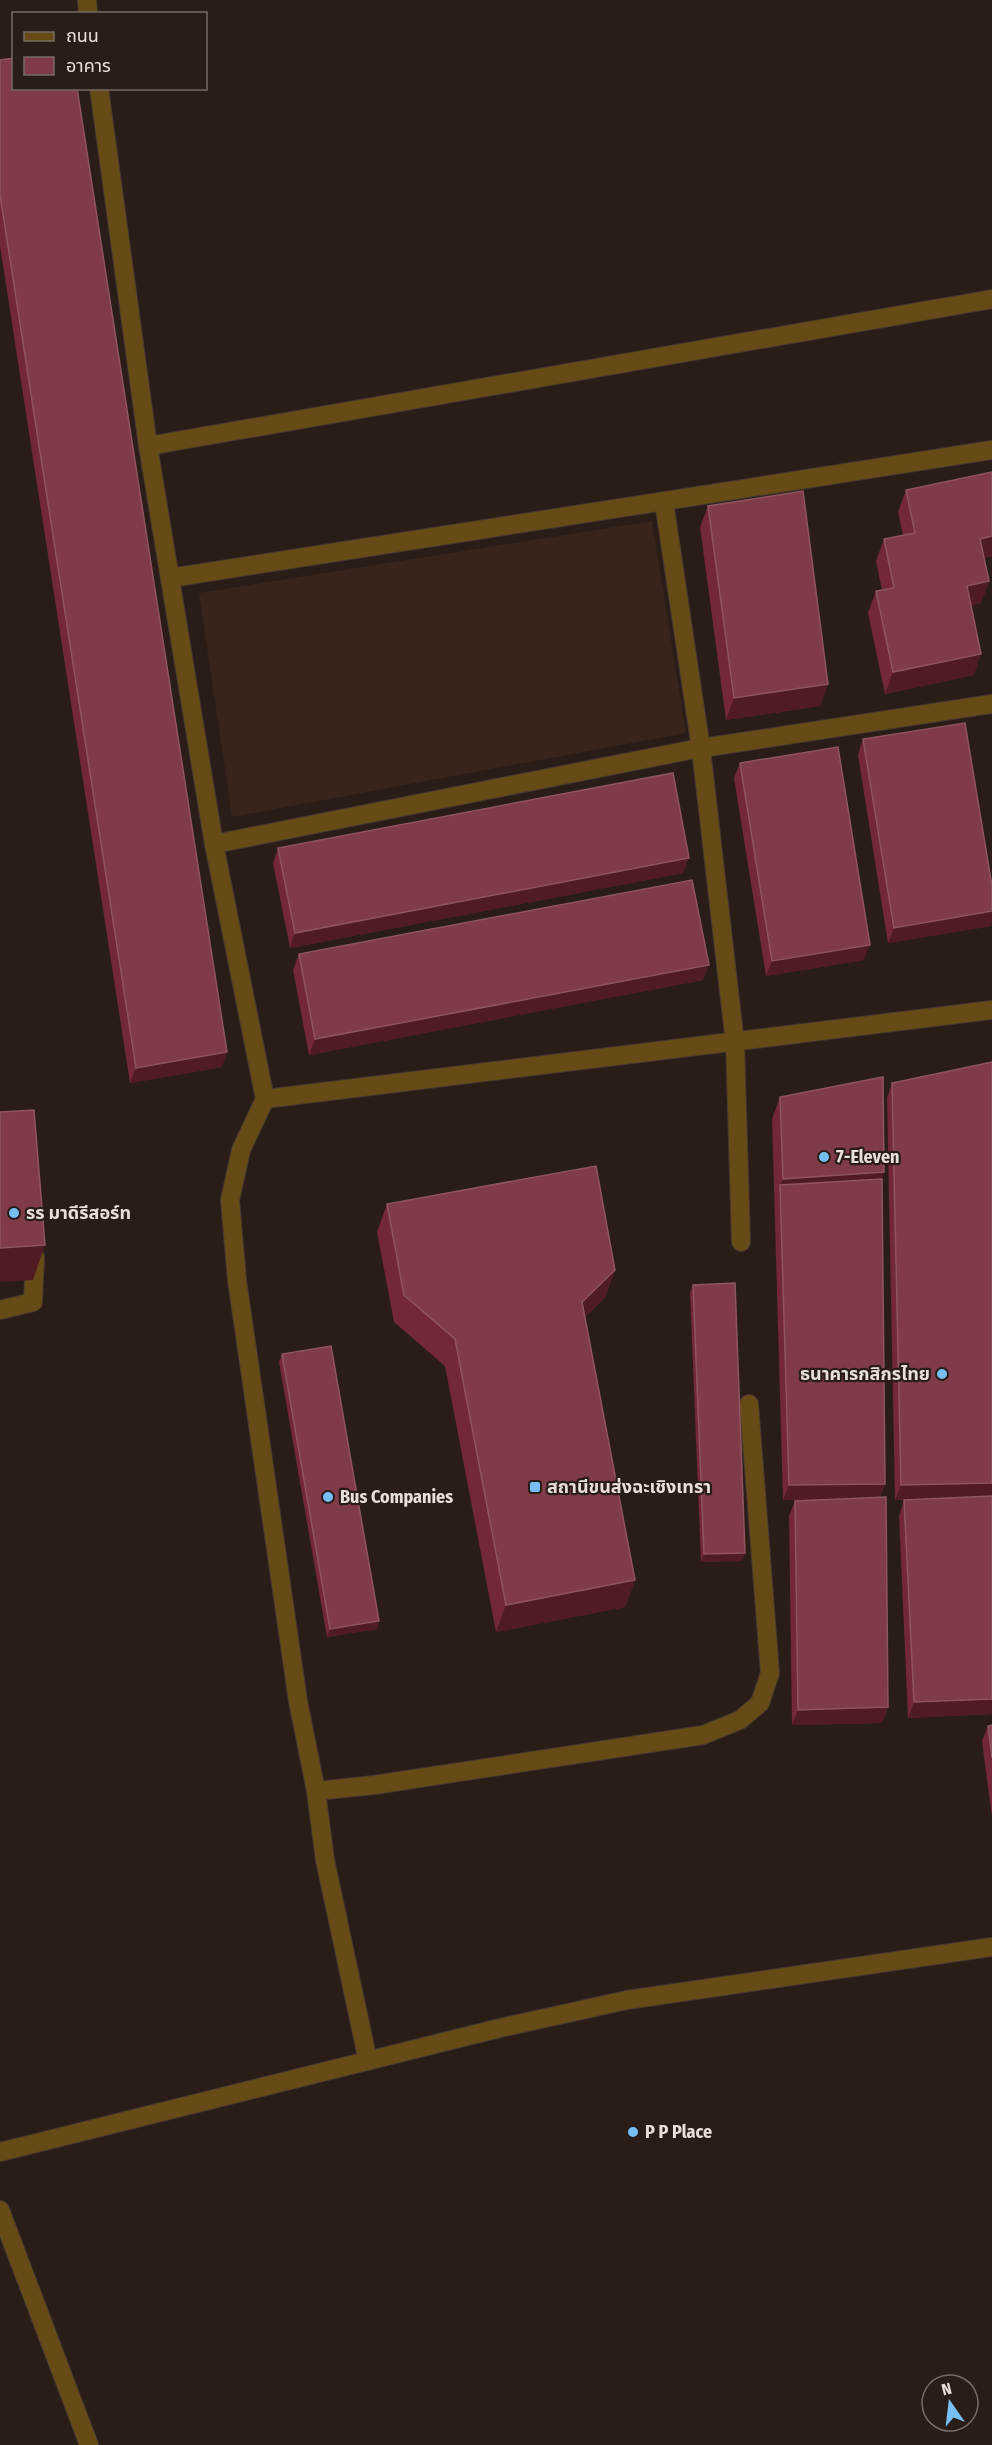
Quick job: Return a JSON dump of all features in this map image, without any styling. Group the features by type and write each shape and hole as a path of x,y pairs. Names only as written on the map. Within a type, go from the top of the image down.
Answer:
{"street":[{"path":"99,90 148,446 214,844 265,1099 241,1150 230,1200 237,1280 297,1689 316,1791 325,1860 368,2061"},
{"path":"148,446 992,299"},
{"path":"170,578 992,450"},
{"path":"664,502 668,543 701,749 735,1043 741,1242"},
{"path":"214,844 701,749 992,704"},
{"path":"265,1099 992,1010"},
{"path":"0,1310 33,1302 36,1241"},
{"path":"316,1791 374,1785 703,1735 740,1720 760,1703 770,1673 749,1404"},
{"path":"0,2152 500,2028 627,2001 992,1947"},
{"path":"0,2211 89,2445"}],"shaded area":[{"path":"652,521 686,733 232,817 199,593"}],"building":[{"path":"12,58 12,90 77,90 227,1052 136,1068 0,195 0,60"},
{"path":"992,472 992,536 980,539 989,581 967,586 981,654 893,672 876,591 894,588 884,539 915,533 906,490"},
{"path":"803,491 828,684 734,698 708,506"},
{"path":"965,723 992,886 992,911 894,928 863,739"},
{"path":"838,747 870,945 772,961 740,763"},
{"path":"673,773 689,858 295,933 278,848"},
{"path":"692,880 709,965 315,1039 299,954"},
{"path":"992,1062 992,1483 901,1485 892,1083"},
{"name":"7-Eleven","path":"883,1077 884,1172 783,1179 780,1097"},
{"path":"34,1110 45,1245 0,1248 0,1112"},
{"name":"สถานีขนส่งฉะเชิงเทรา","path":"596,1166 615,1270 582,1302 635,1580 506,1605 455,1339 404,1295 387,1204"},
{"path":"882,1179 885,1484 789,1485 780,1185"},
{"path":"735,1283 745,1553 704,1554 693,1285"},
{"path":"331,1346 379,1621 330,1629 282,1354"},
{"path":"992,1496 992,1699 914,1702 904,1500"},
{"path":"886,1497 888,1707 798,1710 795,1501"},
{"path":"992,1725 992,1758 988,1726"}],"place":[{"name":"7-Eleven","path":"824,1157"},
{"name":"รร มาดีรีสอร์ท","path":"14,1213"},
{"name":"ธนาคารกสิกรไทย","path":"942,1374"},
{"name":"สถานีขนส่งฉะเชิงเทรา","path":"535,1487"},
{"name":"Bus Companies","path":"328,1497"},
{"name":"P P Place","path":"633,2132"}]}
